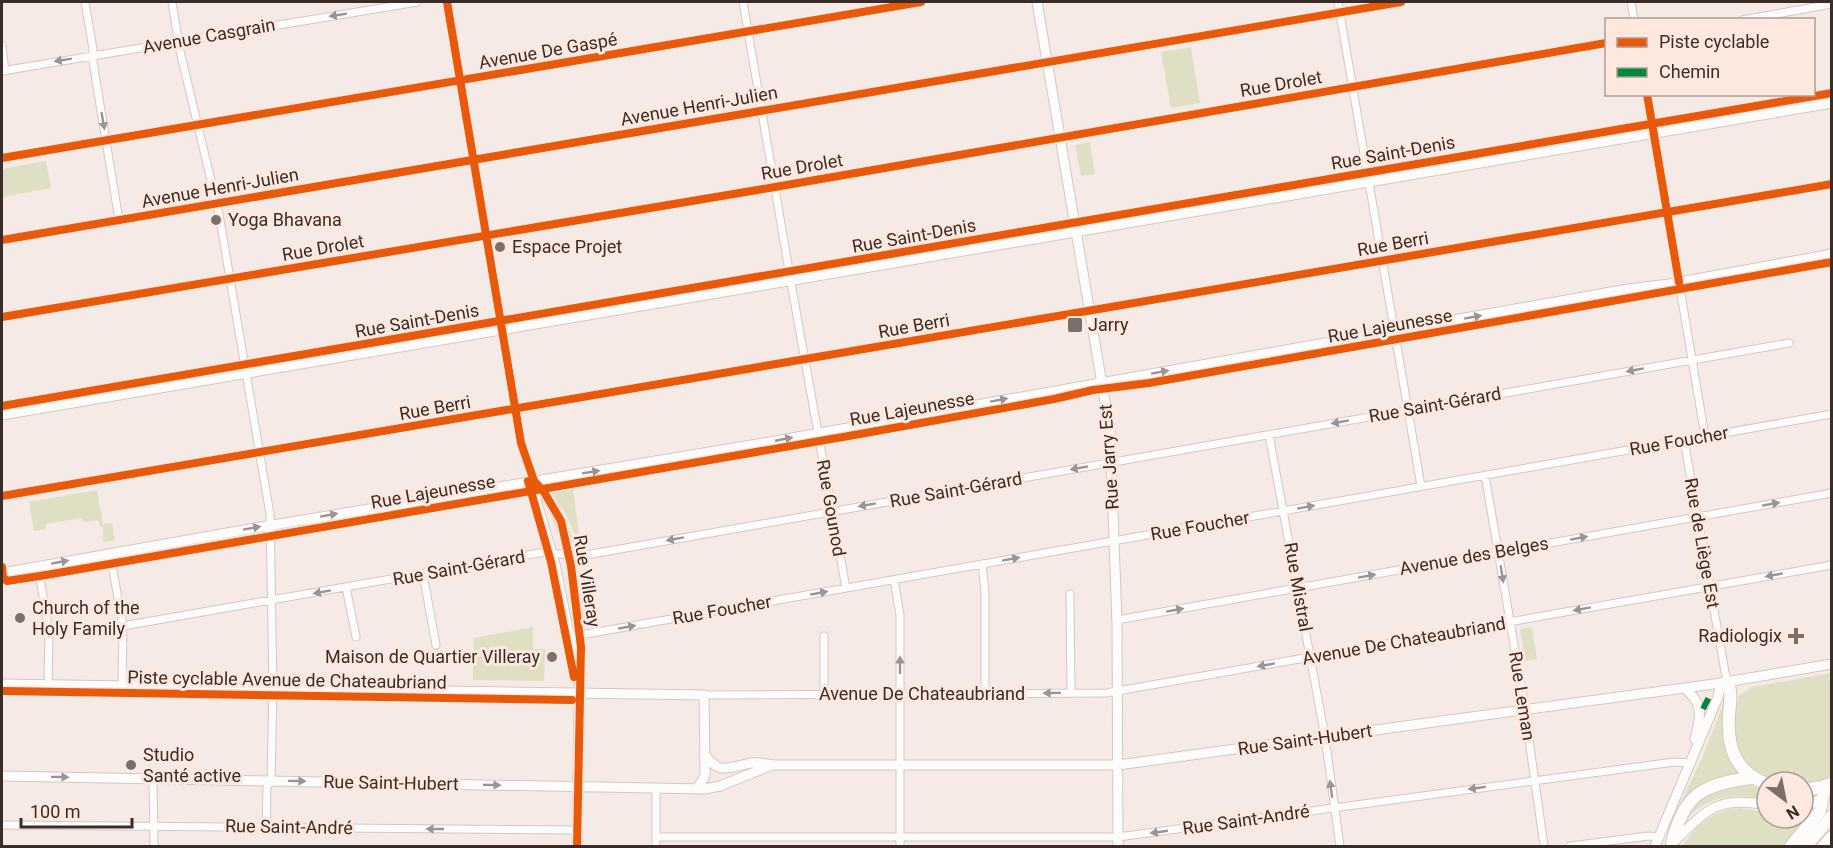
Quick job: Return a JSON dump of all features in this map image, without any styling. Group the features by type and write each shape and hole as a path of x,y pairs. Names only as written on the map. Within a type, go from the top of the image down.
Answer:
{"highway":[{"path":"1724,682 1731,695 1729,722 1732,748 1737,762 1755,780"},
{"path":"1672,844 1677,823 1686,806 1695,796 1717,783 1751,778"},
{"path":"1791,846 1820,812 1829,789"},
{"path":"1806,846 1832,816"},
{"path":"1824,846 1832,837"}],"main road":[{"name":"Rue Jarry Est","path":"1037,2 1109,423 1117,620 1118,842"},
{"name":"Rue Saint-Denis","path":"2,415 502,332 1832,104"},
{"name":"Rue Lajeunesse","path":"2,573 817,433 1832,254"},
{"name":"Rue Villeray","path":"534,481 534,493 552,553 580,694"},
{"name":"Rue Villeray","path":"534,481 556,511 565,534 580,635 577,846"},
{"name":"Rue Saint-Hubert","path":"704,754 713,765 722,769 757,763 775,765 1118,765 1684,688 1832,664"},
{"name":"Rue de Liège Est","path":"1656,842 1724,682"},
{"name":"Avenue De Chateaubriand","path":"2,684 704,695"},
{"path":"1684,688 1695,697 1699,714 1690,764"},
{"path":"696,789 704,780 704,695"},
{"name":"Rue Saint-Hubert","path":"2,776 696,789 714,788 775,765"},
{"path":"1815,801 1829,789"},
{"path":"1672,844 1695,820 1714,807 1735,802 1755,804"}],"street":[{"path":"85,2 119,220"},
{"path":"172,2 178,41 217,204 271,525 273,688 271,781 267,788 266,827"},
{"name":"Avenue Casgrain","path":"3,71 417,2"},
{"name":"Rue Villeray","path":"447,2 515,410 522,447 534,481"},
{"name":"Rue Gounod","path":"743,2 846,588"},
{"name":"Avenue De Gaspé","path":"2,158 921,2"},
{"path":"1338,2 1421,486"},
{"name":"Avenue Henri-Julien","path":"2,240 1401,2"},
{"path":"1631,2 1634,18"},
{"path":"1753,18 1832,4"},
{"name":"Rue Drolet","path":"2,317 775,187 1605,43"},
{"path":"2,46 3,71"},
{"path":"1647,96 1705,436"},
{"name":"Rue Berri","path":"2,496 1832,184"},
{"name":"Rue Saint-Gérard","path":"123,626 545,552 586,555 1789,343"},
{"name":"Rue Foucher","path":"569,637 1832,414"},
{"name":"Rue Mistral","path":"1269,435 1325,737 1340,846"},
{"name":"Rue de Liège Est","path":"1684,440 1725,672 1724,682"},
{"name":"Rue Leman","path":"1485,475 1525,709 1544,846"},
{"name":"Avenue des Belges","path":"1117,620 1832,493"},
{"path":"110,554 123,626 122,686"},
{"path":"982,564 986,592 985,694"},
{"name":"Avenue De Chateaubriand","path":"704,695 1118,691 1832,565"},
{"path":"38,566 49,638 48,685"},
{"path":"2,567 2,573"},
{"path":"423,574 436,645"},
{"path":"894,580 900,615 900,846"},
{"path":"346,587 356,637"},
{"path":"1070,594 1071,693"},
{"path":"824,636 824,694"},
{"name":"Rue Saint-André","path":"656,837 900,837 1118,842 1334,808 1535,780 1674,762 1690,764"},
{"path":"153,779 154,846"},
{"path":"656,788 656,846"},
{"name":"Rue Saint-André","path":"2,825 577,830"},
{"path":"1570,846 1649,836 1656,842"}],"green space":[{"path":"1191,47 1200,103 1171,108 1161,52"},
{"path":"1090,142 1095,174 1081,176 1075,145"},
{"path":"46,161 51,188 2,197 2,169"},
{"path":"573,489 581,549 566,514 551,492"},
{"path":"97,490 103,524 112,523 115,540 103,542 103,527 100,527 98,520 83,522 82,518 46,524 46,529 34,531 29,502"},
{"path":"533,627 533,649 545,649 544,681 473,680 474,638"},
{"path":"1532,627 1537,659 1525,661 1520,629"},
{"path":"1831,673 1831,778 1815,783 1815,770 1755,772 1744,763 1734,738 1735,705 1739,699 1738,696 1752,687"},
{"path":"1726,696 1739,775 1728,776 1710,783 1675,815 1703,756"},
{"path":"1744,784 1755,786 1755,797 1722,798 1711,801 1692,813 1684,822 1686,814 1709,791"},
{"path":"1740,808 1755,810 1755,830 1800,830 1785,846 1682,846 1706,820"}],"marked path":[{"path":"1703,709 1711,693"}],"cycle path":[{"path":"447,2 521,443 534,481 544,492 561,521 571,566 581,647 577,846"},
{"path":"2,158 921,2"},
{"path":"2,240 1401,2"},
{"path":"2,317 775,187 1605,43"},
{"path":"1815,96 1832,93"},
{"path":"1647,96 1679,282"},
{"path":"2,406 1814,96"},
{"path":"2,496 1832,184"},
{"path":"2,567 3,577 7,581 46,575 1832,262"},
{"path":"528,481 551,562 574,677"},
{"name":"Piste cyclable Avenue de Chateaubriand","path":"2,691 572,700"}],"place":[{"name":"Yoga Bhavana","path":"216,220"},
{"name":"Espace Projet","path":"500,247"},
{"name":"Jarry","path":"1075,325"},
{"name":"Church of the Holy Family","path":"20,618"},
{"name":"Radiologix","path":"1796,636"},
{"name":"Maison de Quartier Villeray","path":"552,657"},
{"name":"Studio Santé active","path":"131,765"}]}
